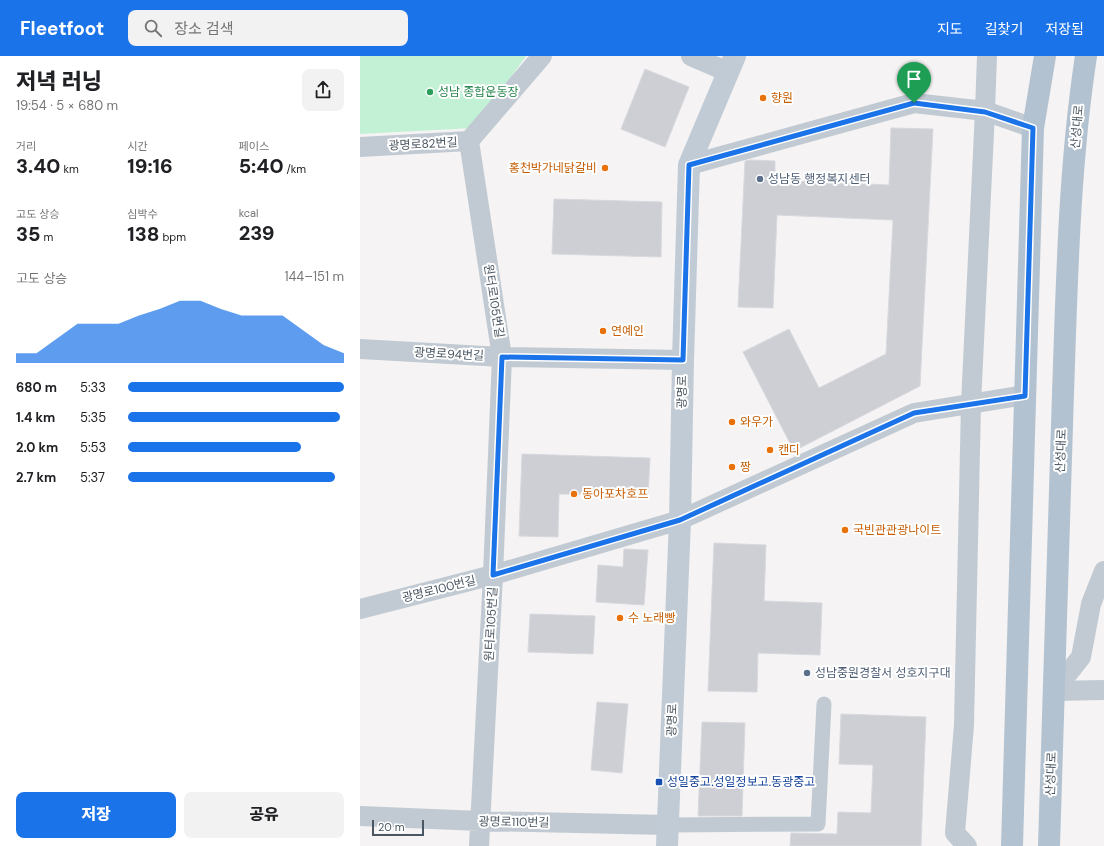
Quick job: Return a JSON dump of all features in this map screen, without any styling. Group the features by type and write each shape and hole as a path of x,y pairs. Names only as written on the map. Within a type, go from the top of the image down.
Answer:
{"main road":[{"path":"1012,846 1033,128 1045,56"},
{"name":"산성대로","path":"1049,846 1069,223 1080,93 1086,56"},
{"name":"광명로","path":"667,846 680,520 689,165 731,64"}],"street":[{"name":"광명로82번길","path":"360,147 469,141 542,56"},
{"path":"691,56 731,64"},
{"path":"967,846 955,833 964,725 971,404 987,56"},
{"path":"689,165 914,103 985,112 1033,128"},
{"name":"원터로105번길","path":"469,141 502,357 493,575 479,846"},
{"name":"광명로94번길","path":"360,349 502,357 683,360"},
{"path":"680,520 914,413 1025,396"},
{"name":"광명로100번길","path":"360,609 493,575 680,520"},
{"path":"1054,691 1081,657 1091,604 1104,571"},
{"path":"1054,691 1104,690"},
{"path":"668,825 818,824 824,704"},
{"name":"광명로110번길","path":"360,816 480,821 668,825"}],"green space":[{"name":"성남 종합운동장","path":"360,56 526,56 474,128 360,134"}],"building":[{"path":"645,69 689,87 665,147 621,129"},
{"path":"891,128 933,129 920,386 794,451 743,352 789,329 819,388 886,354 893,220 777,215 773,308 738,307 745,161 775,161 775,180 889,185"},
{"path":"554,199 662,202 661,257 552,254"},
{"path":"522,454 650,458 648,496 559,494 558,537 519,536"},
{"path":"714,543 766,545 764,601 822,603 820,655 758,653 757,692 708,691"},
{"path":"624,549 648,550 644,605 596,602 598,565 623,567"},
{"path":"530,614 595,616 593,654 528,652"},
{"path":"597,702 628,704 622,773 591,770"},
{"path":"841,714 926,717 921,846 790,846 791,833 837,834 838,812 871,813 873,765 839,764"},
{"path":"702,722 745,723 742,816 698,816"}],"place":[{"name":"성남 종합운동장","path":"430,92"},
{"name":"향원","path":"763,98"},
{"name":"홍천박가네닭갈비","path":"605,168"},
{"name":"성남동 행정복지센터","path":"760,179"},
{"name":"연예인","path":"603,331"},
{"name":"와우가","path":"732,422"},
{"name":"캔디","path":"770,450"},
{"name":"짱","path":"732,467"},
{"name":"동아포차호프","path":"574,494"},
{"name":"국빈관관광나이트","path":"845,530"},
{"name":"수 노래빵","path":"620,618"},
{"name":"성남중원경찰서 성호지구대","path":"807,673"},
{"name":"성일중고.성일정보고.동광중고","path":"659,782"}],"route":[{"path":"914,103 985,112 1033,128 1025,396 914,413 680,520 493,575 502,357 683,360 689,165 914,103"}]}
